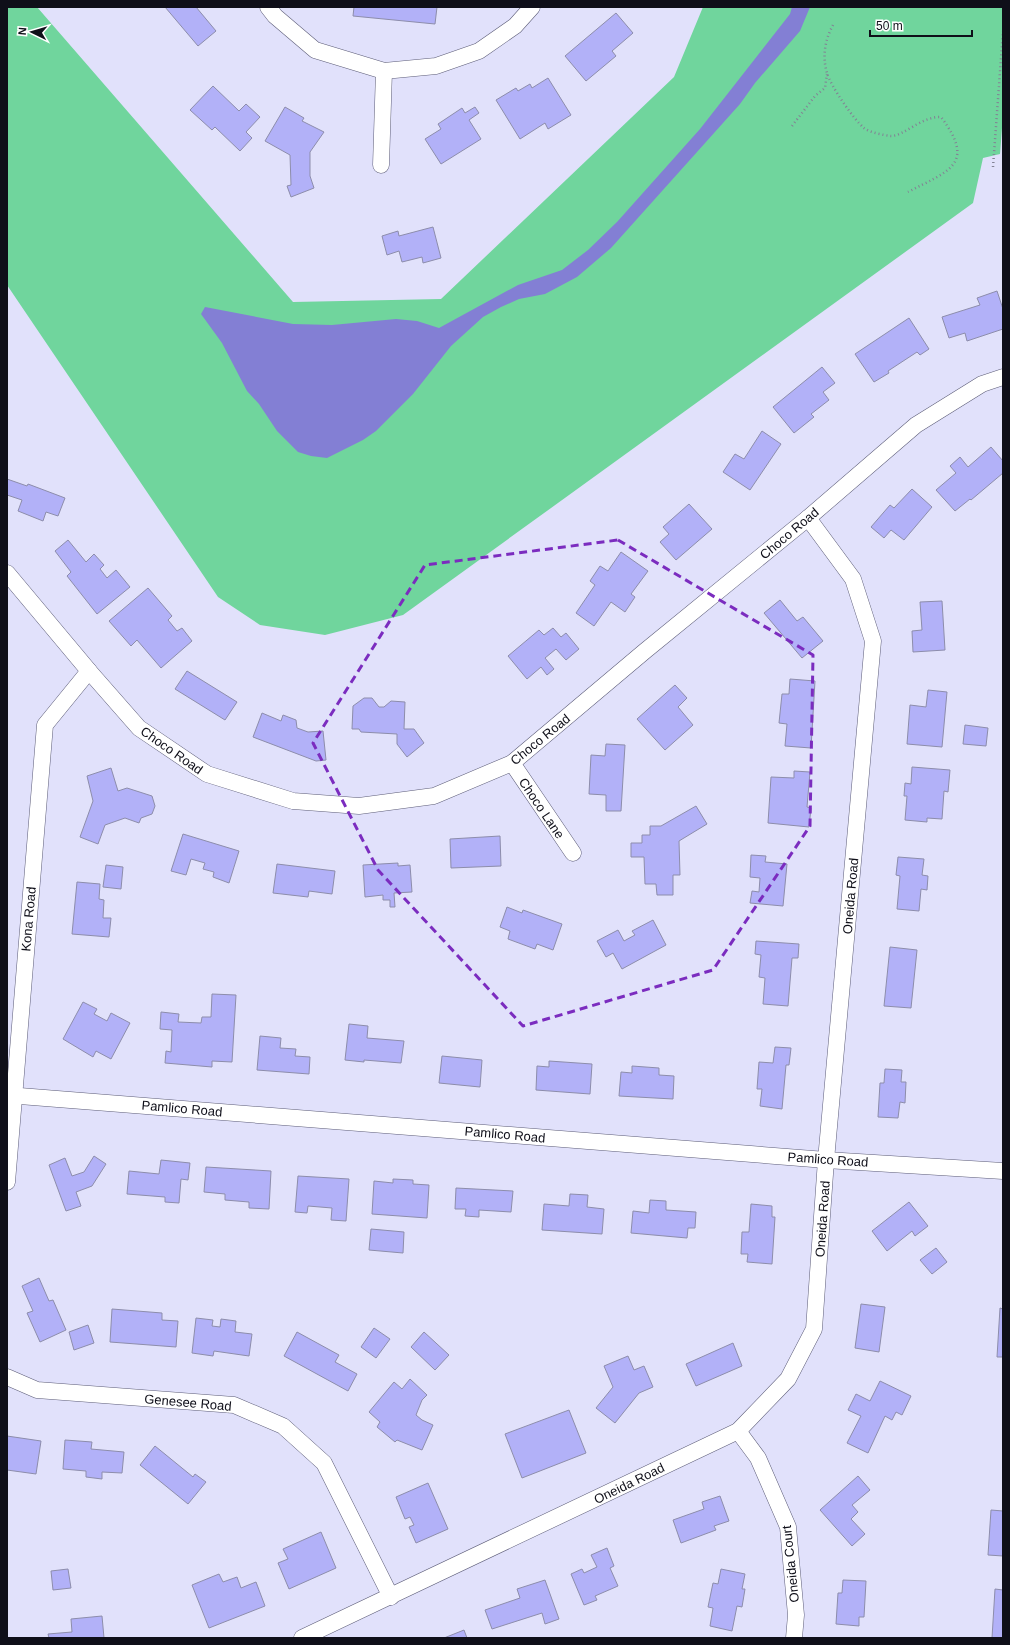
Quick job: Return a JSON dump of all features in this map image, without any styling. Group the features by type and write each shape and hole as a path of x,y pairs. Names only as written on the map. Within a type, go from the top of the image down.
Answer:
{"street":[{"path":"268,7 275,16 315,50 384,71 436,66 479,51 515,26 532,7"},
{"path":"381,165 384,71"},
{"name":"Choco Road","path":"7,573 88,671 139,728 207,774 293,801 359,806 434,796 512,763 645,651 808,518 916,425 982,384 1003,376"},
{"name":"Oneida Road","path":"302,1638 738,1431 788,1379 814,1330 826,1160 873,641 853,579 808,518"},
{"name":"Kona Road","path":"7,1182 10,1095 45,725 88,671"},
{"name":"Choco Lane","path":"512,763 572,853"},
{"name":"Pamlico Road","path":"10,1095 826,1160 1003,1171"},
{"name":"Genesee Road","path":"7,1377 37,1390 234,1405 283,1426 324,1463 391,1597"},
{"name":"Oneida Court","path":"738,1431 758,1458 788,1527 796,1615 794,1638"}],"path":[{"path":"792,126 815,96 825,88 827,74 825,54 826,39 833,25"},
{"path":"993,167 1003,31"},
{"path":"827,74 851,114 865,129 876,133 893,136 932,116 941,117 952,131 958,151 955,164 947,172 908,192"}],"highlighted area":[{"path":"618,540 813,655 810,826 713,970 523,1026 378,870 313,743 425,565"}],"green space":[{"path":"7,7 37,7 293,302 441,299 674,77 703,7 1003,7 1003,115 1000,154 983,158 973,203 403,615 325,635 260,625 218,597 7,285"}],"shaded area":[{"path":"792,7 810,7 800,31 755,83 740,104 611,248 577,277 545,294 519,299 483,317 451,346 413,394 376,431 363,440 327,458 311,456 298,452 277,431 259,404 247,391 222,343 201,314 205,307 293,324 332,325 396,319 417,321 439,328 518,285 562,270 588,250 617,222 700,129 790,14"}],"building":[{"path":"165,7 196,7 216,31 198,46"},
{"path":"354,7 437,7 435,24 353,16"},
{"path":"616,13 633,33 612,51 616,56 586,81 565,56"},
{"path":"548,78 571,115 548,129 545,123 520,139 496,100 516,88 518,91 530,84 532,88"},
{"path":"213,86 239,111 246,104 260,117 246,132 252,138 240,151 215,127 212,130 190,110"},
{"path":"285,107 304,118 302,121 324,132 310,152 310,176 314,188 291,197 287,186 291,185 290,155 265,141"},
{"path":"475,107 479,113 469,120 481,139 441,164 425,139 441,129 438,124 462,108 465,113"},
{"path":"433,227 441,258 423,263 422,257 402,262 399,251 387,255 382,236 398,231 399,236"},
{"path":"997,291 1003,309 1003,329 967,341 965,333 949,338 942,317 980,305 977,298"},
{"path":"909,318 929,349 920,355 917,352 888,371 889,373 874,382 855,354"},
{"path":"822,367 835,383 823,392 829,400 811,414 814,417 794,433 773,407"},
{"path":"762,431 781,444 750,490 723,472 735,454 744,459"},
{"path":"991,447 1003,461 1003,473 971,500 970,499 955,511 936,490 956,473 950,466 960,457 968,467"},
{"path":"7,479 27,486 28,484 65,498 58,516 46,512 43,521 18,511 22,500 7,495"},
{"path":"912,489 932,507 904,540 891,530 884,538 871,527 890,505 894,508"},
{"path":"689,504 712,529 676,560 660,542 669,534 663,527"},
{"path":"68,540 86,562 94,554 104,565 100,569 107,578 116,570 130,587 97,614 67,576 71,572 55,551"},
{"path":"621,552 648,571 631,594 635,597 625,612 611,602 594,626 576,613 595,585 590,581 600,566 608,571"},
{"path":"148,588 172,616 168,620 177,631 182,628 192,641 161,668 137,640 131,646 109,621"},
{"path":"780,600 797,621 803,617 823,641 802,658 764,613"},
{"path":"942,601 945,650 913,652 912,631 922,630 920,602"},
{"path":"553,628 561,637 566,633 579,649 566,660 556,649 545,658 554,669 547,675 541,667 527,679 508,656 539,630 544,635"},
{"path":"187,671 237,702 225,720 175,689"},
{"path":"790,679 815,681 811,748 785,746 787,724 779,723 782,694 789,694"},
{"path":"675,685 687,698 678,707 693,725 665,750 637,719"},
{"path":"928,690 947,692 942,747 907,744 910,705 926,707"},
{"path":"364,698 372,698 379,707 384,707 391,701 405,702 404,729 414,729 424,743 407,757 397,744 397,734 361,732 359,729 352,729 353,706"},
{"path":"262,713 281,721 283,715 296,720 297,728 308,732 323,731 326,760 316,761 253,737"},
{"path":"965,725 988,728 986,746 963,744"},
{"path":"606,744 625,745 621,811 606,811 606,795 589,794 591,755 605,756"},
{"path":"912,767 950,770 948,792 944,791 942,819 927,818 927,822 905,820 907,796 904,796 905,783 911,784"},
{"path":"111,768 118,791 127,788 152,796 155,806 152,814 141,818 139,823 125,818 105,825 98,844 80,837 93,801 87,776"},
{"path":"794,771 810,772 807,807 811,808 809,827 768,823 771,777 794,778"},
{"path":"696,806 707,824 679,841 680,875 673,875 673,895 657,895 656,884 645,884 644,857 631,857 631,843 642,843 642,835 650,835 650,826 661,826"},
{"path":"183,834 239,851 229,883 213,877 214,872 203,869 205,863 191,859 186,875 171,871"},
{"path":"500,836 501,866 451,868 450,839"},
{"path":"751,855 766,856 765,862 787,864 783,906 750,903 752,891 759,892 760,878 750,877"},
{"path":"898,857 924,859 922,875 928,876 927,890 921,889 919,911 897,909 900,876 896,875"},
{"path":"398,863 398,866 410,865 412,892 394,893 395,907 390,907 390,900 383,900 383,895 365,897 363,865"},
{"path":"277,864 335,871 332,894 309,891 308,897 273,893"},
{"path":"106,865 123,867 121,889 103,887"},
{"path":"77,882 100,884 99,899 104,900 103,918 111,918 109,937 72,934"},
{"path":"507,907 522,913 523,910 562,924 553,950 537,944 535,949 508,939 510,931 500,927"},
{"path":"653,920 666,945 622,969 613,953 606,957 597,941 618,930 624,941 635,935 632,931"},
{"path":"756,941 799,944 798,958 792,958 788,1006 763,1004 765,978 759,977 761,955 755,954"},
{"path":"890,947 917,950 911,1008 884,1006"},
{"path":"212,994 236,995 232,1062 212,1061 212,1067 165,1063 166,1051 171,1052 172,1030 160,1029 161,1012 179,1014 178,1022 201,1023 202,1017 211,1017"},
{"path":"83,1002 97,1009 94,1014 107,1021 111,1013 130,1023 111,1059 96,1051 93,1057 63,1039"},
{"path":"349,1024 368,1026 367,1038 404,1041 401,1063 345,1060"},
{"path":"260,1036 281,1038 280,1048 296,1049 295,1056 310,1057 309,1074 257,1070"},
{"path":"775,1047 791,1048 789,1065 786,1065 782,1109 760,1106 762,1089 757,1089 759,1062 773,1063"},
{"path":"442,1056 482,1060 480,1087 439,1083"},
{"path":"549,1061 592,1064 590,1094 536,1090 537,1066 549,1067"},
{"path":"632,1066 659,1068 659,1075 674,1076 673,1099 619,1096 621,1072 632,1073"},
{"path":"885,1069 902,1070 901,1082 906,1082 905,1103 900,1102 898,1118 878,1117 880,1083 884,1083"},
{"path":"94,1156 106,1164 92,1186 76,1192 81,1206 66,1211 49,1165 65,1158 72,1176 84,1172"},
{"path":"161,1160 190,1163 188,1180 181,1179 179,1203 165,1202 165,1197 127,1194 129,1171 159,1174"},
{"path":"206,1167 271,1171 269,1209 249,1208 249,1202 225,1200 225,1194 204,1192"},
{"path":"298,1176 349,1179 346,1221 331,1220 332,1208 308,1206 307,1213 295,1212"},
{"path":"393,1179 413,1180 413,1184 429,1185 427,1218 372,1214 374,1181 393,1183"},
{"path":"456,1188 513,1191 511,1212 479,1210 479,1217 465,1216 466,1209 455,1209"},
{"path":"570,1194 588,1195 587,1207 604,1209 602,1234 542,1230 544,1204 569,1206"},
{"path":"650,1200 666,1201 666,1210 696,1212 695,1228 688,1228 687,1238 631,1233 633,1211 649,1213"},
{"path":"909,1202 928,1226 915,1236 912,1231 887,1251 872,1231"},
{"path":"751,1204 772,1206 772,1217 775,1217 772,1264 747,1262 748,1254 741,1254 742,1232 749,1232"},
{"path":"371,1229 404,1232 403,1253 369,1250"},
{"path":"936,1248 947,1262 932,1274 920,1260"},
{"path":"39,1278 49,1301 53,1300 66,1330 40,1342 27,1313 33,1311 22,1286"},
{"path":"861,1304 885,1307 879,1352 855,1348"},
{"path":"1000,1308 1003,1309 1003,1357 997,1357"},
{"path":"112,1309 162,1313 162,1320 178,1321 176,1347 110,1342"},
{"path":"196,1318 213,1320 212,1326 220,1327 221,1319 236,1321 235,1332 252,1334 249,1356 214,1351 213,1356 192,1353"},
{"path":"88,1325 94,1343 74,1350 69,1332"},
{"path":"374,1328 390,1339 376,1358 361,1347"},
{"path":"297,1332 339,1355 335,1362 357,1374 348,1391 284,1356"},
{"path":"424,1332 449,1355 435,1370 411,1347"},
{"path":"733,1343 742,1366 696,1386 686,1364"},
{"path":"628,1356 634,1370 644,1366 653,1387 639,1393 615,1423 596,1408 613,1387 604,1366"},
{"path":"410,1379 427,1395 422,1400 416,1415 422,1420 433,1425 422,1450 397,1440 395,1442 377,1427 380,1422 369,1412 394,1382 402,1389"},
{"path":"880,1381 911,1396 902,1415 896,1412 892,1420 885,1416 868,1453 847,1443 861,1416 848,1410 856,1394 870,1401"},
{"path":"569,1410 586,1453 522,1478 505,1434"},
{"path":"7,1436 41,1441 36,1474 7,1470"},
{"path":"65,1440 92,1442 91,1449 124,1452 122,1473 102,1472 102,1479 86,1477 86,1471 63,1469"},
{"path":"155,1446 193,1477 195,1474 206,1482 188,1504 140,1465"},
{"path":"858,1476 870,1490 852,1505 858,1512 851,1519 865,1534 852,1546 820,1510"},
{"path":"428,1483 448,1529 416,1543 409,1527 414,1525 410,1517 405,1519 396,1497"},
{"path":"720,1496 729,1521 714,1526 716,1530 681,1543 673,1520 704,1509 702,1502"},
{"path":"991,1510 1003,1511 1003,1556 988,1555"},
{"path":"321,1532 336,1568 289,1589 278,1563 288,1559 283,1549"},
{"path":"607,1548 614,1566 610,1568 618,1586 595,1596 597,1600 584,1605 571,1574 582,1569 584,1573 597,1567 591,1555"},
{"path":"68,1569 71,1588 53,1590 51,1571"},
{"path":"721,1569 745,1574 742,1589 745,1589 742,1607 737,1606 732,1631 710,1626 713,1608 708,1607 713,1583 718,1584"},
{"path":"219,1574 223,1582 237,1577 241,1588 256,1582 265,1606 209,1628 192,1585"},
{"path":"545,1580 559,1619 545,1624 542,1613 492,1629 485,1610 520,1598 517,1589"},
{"path":"843,1580 866,1581 864,1617 859,1617 859,1626 836,1624 838,1593 842,1593"},
{"path":"995,1589 1003,1590 1003,1638 992,1638"},
{"path":"102,1616 104,1638 49,1638 48,1634 72,1632 71,1619"},
{"path":"464,1630 467,1638 444,1638"}]}
